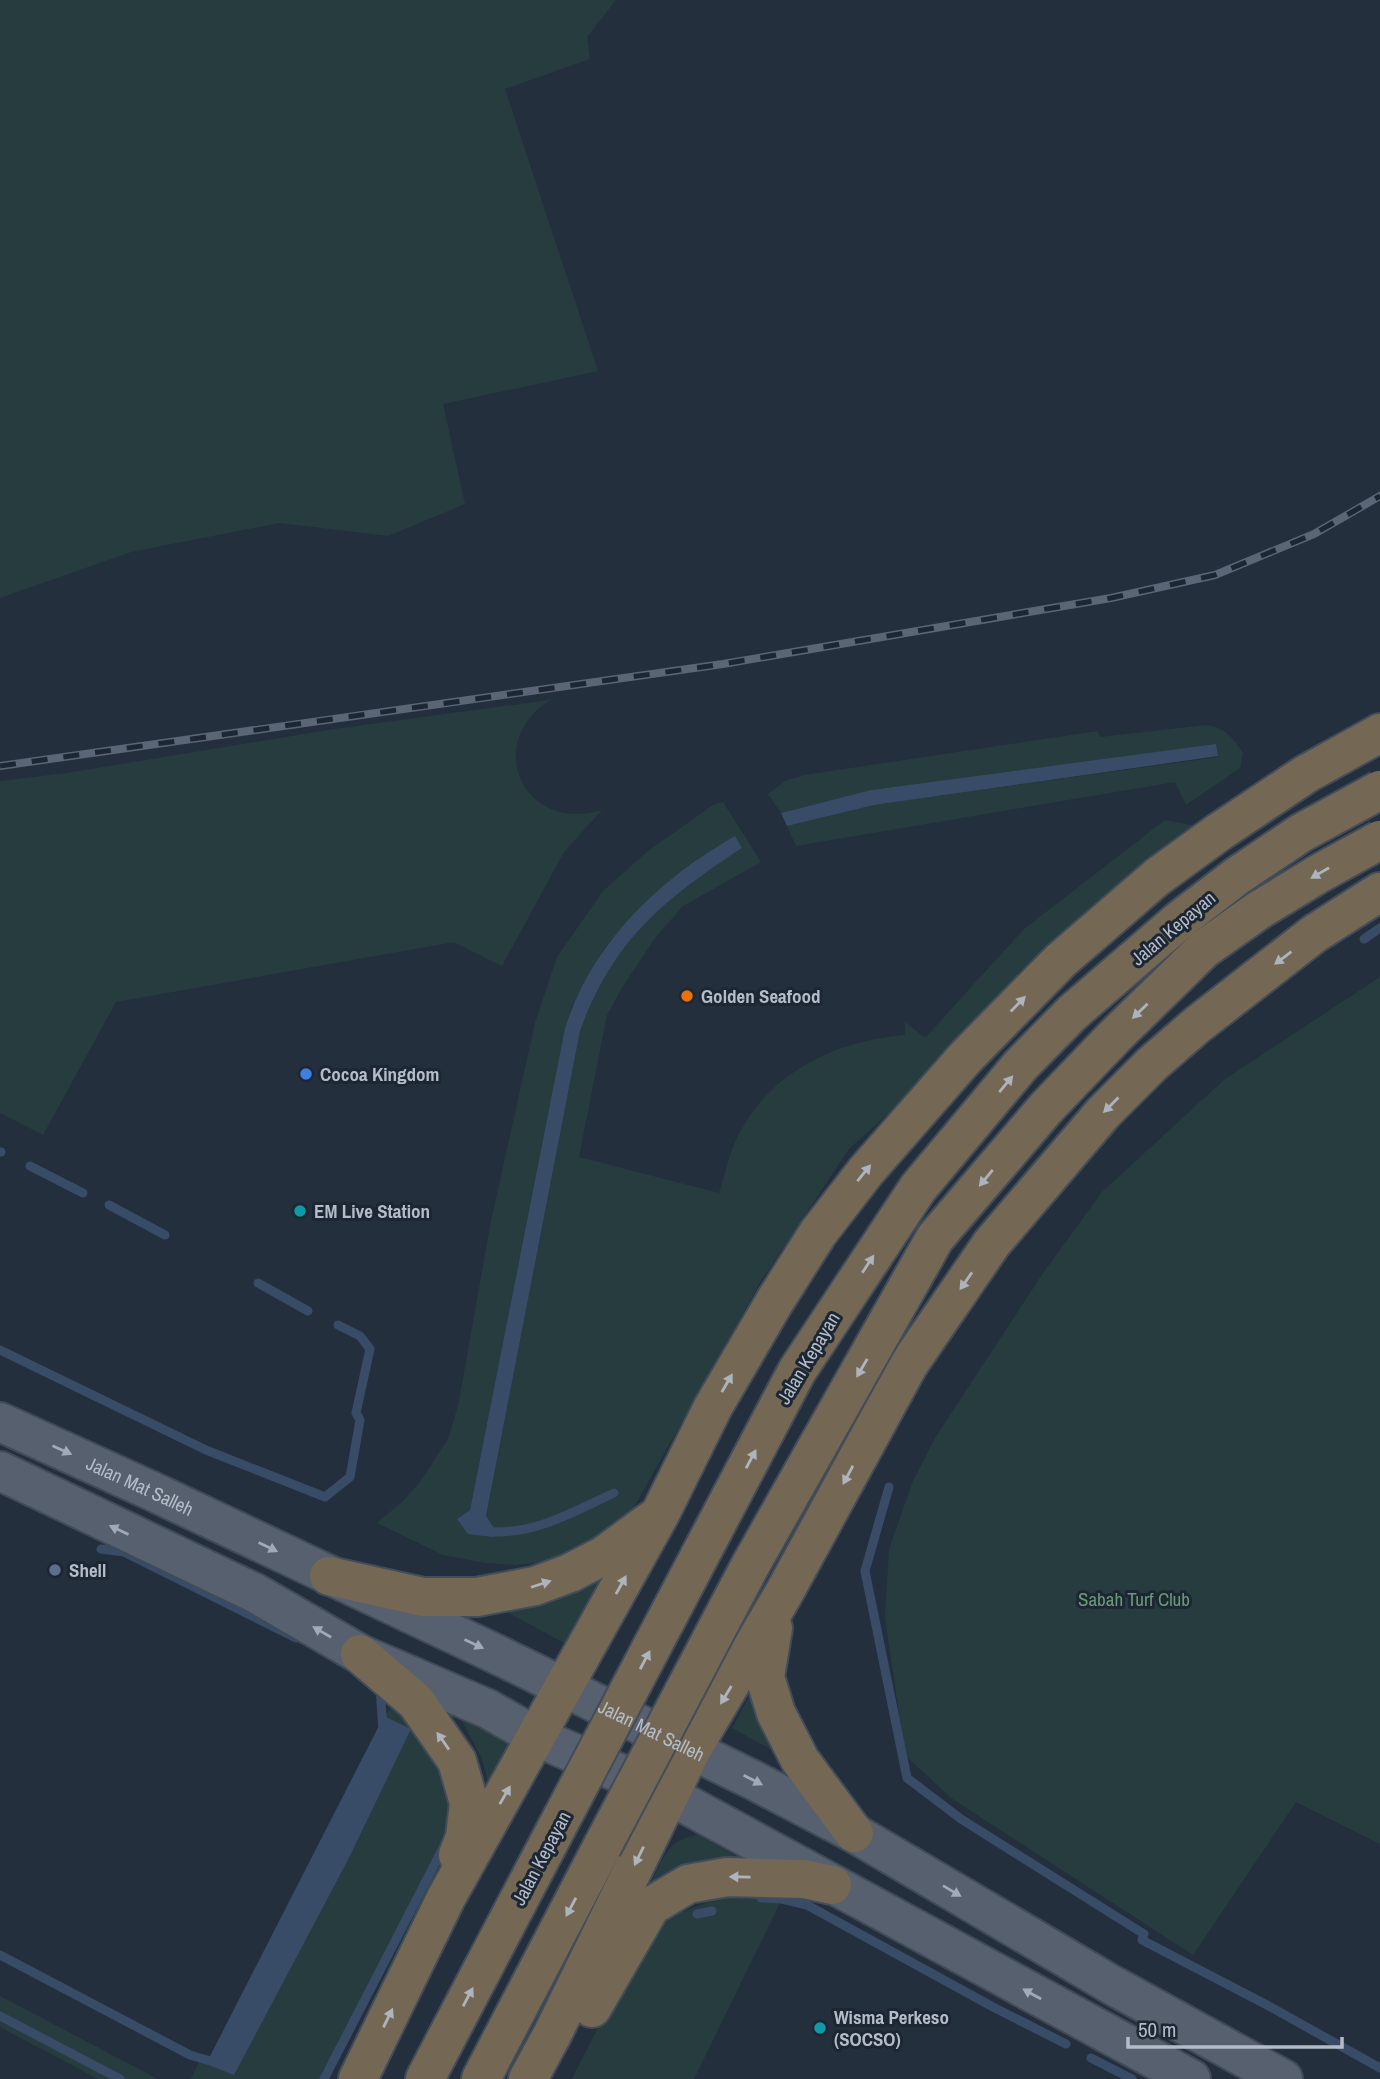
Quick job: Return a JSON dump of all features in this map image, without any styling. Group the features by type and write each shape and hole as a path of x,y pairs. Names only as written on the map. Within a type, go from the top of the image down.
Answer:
{"highway":[{"path":"358,2079 446,1898 660,1514 713,1407 818,1233 866,1171 965,1058 1060,961 1157,877 1306,774 1380,733"},
{"name":"Jalan Kepayan","path":"425,2079 797,1371 918,1188 1020,1066 1072,1013 1171,927 1237,876 1301,833 1380,790"},
{"name":"Jalan Kepayan","path":"481,2079 750,1566 935,1238 1045,1108 1204,949 1259,910 1380,840"},
{"path":"528,2079 692,1749 784,1593 909,1364 992,1243 1103,1113 1152,1064 1196,1025 1314,934 1380,892"},
{"path":"329,1576 423,1597 477,1597 512,1591 570,1573 603,1556 660,1514"},
{"path":"784,1593 770,1638 765,1676 776,1713 800,1760 855,1833"},
{"path":"360,1654 416,1702 457,1762 469,1803 465,1837 446,1898"},
{"path":"552,2035 587,2016 651,1906 688,1884 727,1877 804,1879 832,1885"}],"main road":[{"name":"Jalan Mat Salleh","path":"0,1422 154,1492 692,1749 855,1833 1112,1985 1283,2079"},
{"path":"0,1471 255,1593 360,1654 488,1709 537,1737 669,1795 1191,2079"}],"green space":[{"path":"0,0 616,0 587,37 590,59 505,89 598,371 443,404 465,504 388,536 279,523 131,552 0,598"},
{"path":"550,700 530,718 518,739 516,760 521,780 533,797 551,809 575,814 602,810 564,852 502,966 454,942 116,1002 43,1135 0,1113 0,781 67,773 334,729"},
{"path":"1207,725 1224,731 1236,743 1243,753 1240,768 1186,805 1175,782 796,846 787,826 873,805 1218,757 1215,745 871,790 781,813 768,794 785,781 804,775 1098,731 1100,737"},
{"path":"723,802 761,862 683,906 655,938 623,986 607,1015 579,1157 719,1193 733,1147 746,1122 762,1100 781,1082 826,1054 852,1045 905,1035 905,1022 925,1038 1024,929 1165,820 1196,826 1130,875 1027,964 902,1101 849,1149 761,1281 628,1518 607,1537 547,1562 516,1565 486,1563 443,1555 377,1523 420,1482 448,1439 458,1406 491,1221 535,1023 557,957 603,891 648,851 713,805","holes":["742,848 665,904 625,946 593,999 580,1031 486,1516 495,1529 457,1519 470,1510 565,1028 572,1006 604,949 648,899"]},
{"name":"Sabah Turf Club","path":"1380,977 1380,1844 1296,1802 1193,1955 951,1798 905,1755 885,1617 889,1549 913,1481 935,1438 1041,1276 1102,1192 1225,1079"},
{"path":"612,1574 577,1650 494,1605 597,1582"},
{"path":"767,1664 819,1776 732,1728"},
{"path":"402,1696 456,1801 449,1848 329,2079 191,2079 200,2060 234,2074 348,1860 410,1730 384,1716"},
{"path":"458,1713 521,1747 492,1798 482,1759"},
{"path":"698,1835 734,1855 729,1864 683,1871 651,1882 673,1845"},
{"path":"762,1893 782,1899 694,2079 572,2079 636,1952 663,1919 728,1895"},
{"path":"0,1996 158,2079 98,2079 0,2027"}],"water":[{"path":"1216,744 1218,756 874,805 787,826 781,813 871,790"},
{"path":"735,836 742,848 665,904 625,946 593,999 580,1031 486,1516 495,1529 493,1537 468,1534 457,1519 470,1510 565,1028 592,968 632,916 680,872"},
{"path":"384,1716 411,1729 348,1860 234,2075 206,2064"}],"waterway":[{"path":"1364,939 1380,928"},
{"path":"30,1166 83,1193"},
{"path":"109,1205 165,1235"},
{"path":"258,1283 308,1311"},
{"path":"0,1350 206,1450 325,1497 350,1477 360,1420 356,1413 370,1349 360,1336 338,1325"},
{"path":"889,1487 865,1571 907,1778 961,1819 1144,1934 1142,1940 1380,2068"},
{"path":"484,1531 502,1532 535,1527 614,1493"},
{"path":"101,1549 124,1552 296,1638"},
{"path":"380,1688 383,1730"},
{"path":"324,2079 444,1846"},
{"path":"761,1898 782,1899 807,1905 1066,2044"},
{"path":"697,1914 712,1911"},
{"path":"0,1955 190,2055 217,2063"},
{"path":"0,2016 120,2079"},
{"path":"1091,2058 1132,2079"}],"railway":[{"path":"0,766 723,664 1111,598 1215,575 1314,534 1380,496"}],"place":[{"name":"Golden Seafood","path":"687,996"},
{"name":"Cocoa Kingdom","path":"306,1074"},
{"name":"EM Live Station","path":"300,1211"},
{"name":"Shell","path":"55,1570"},
{"name":"Wisma Perkeso (SOCSO)","path":"820,2028"}]}
